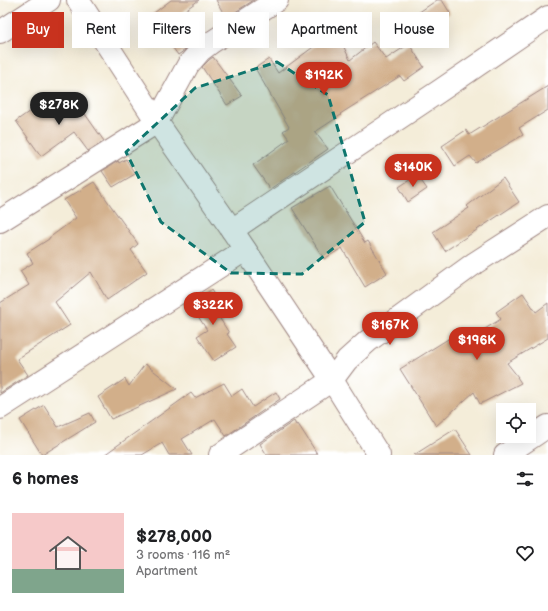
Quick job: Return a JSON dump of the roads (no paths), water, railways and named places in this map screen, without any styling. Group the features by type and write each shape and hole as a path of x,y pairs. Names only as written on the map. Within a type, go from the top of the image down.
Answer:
{"street":[{"path":"0,32 49,0"},
{"path":"78,0 157,122 232,230 332,380 378,455"},
{"path":"0,221 157,122 188,65 200,51 277,0"},
{"path":"232,230 548,17"},
{"path":"220,455 332,380 347,360 368,341 475,263 548,216"},
{"path":"0,408 245,250"},
{"path":"505,455 548,426"}]}
